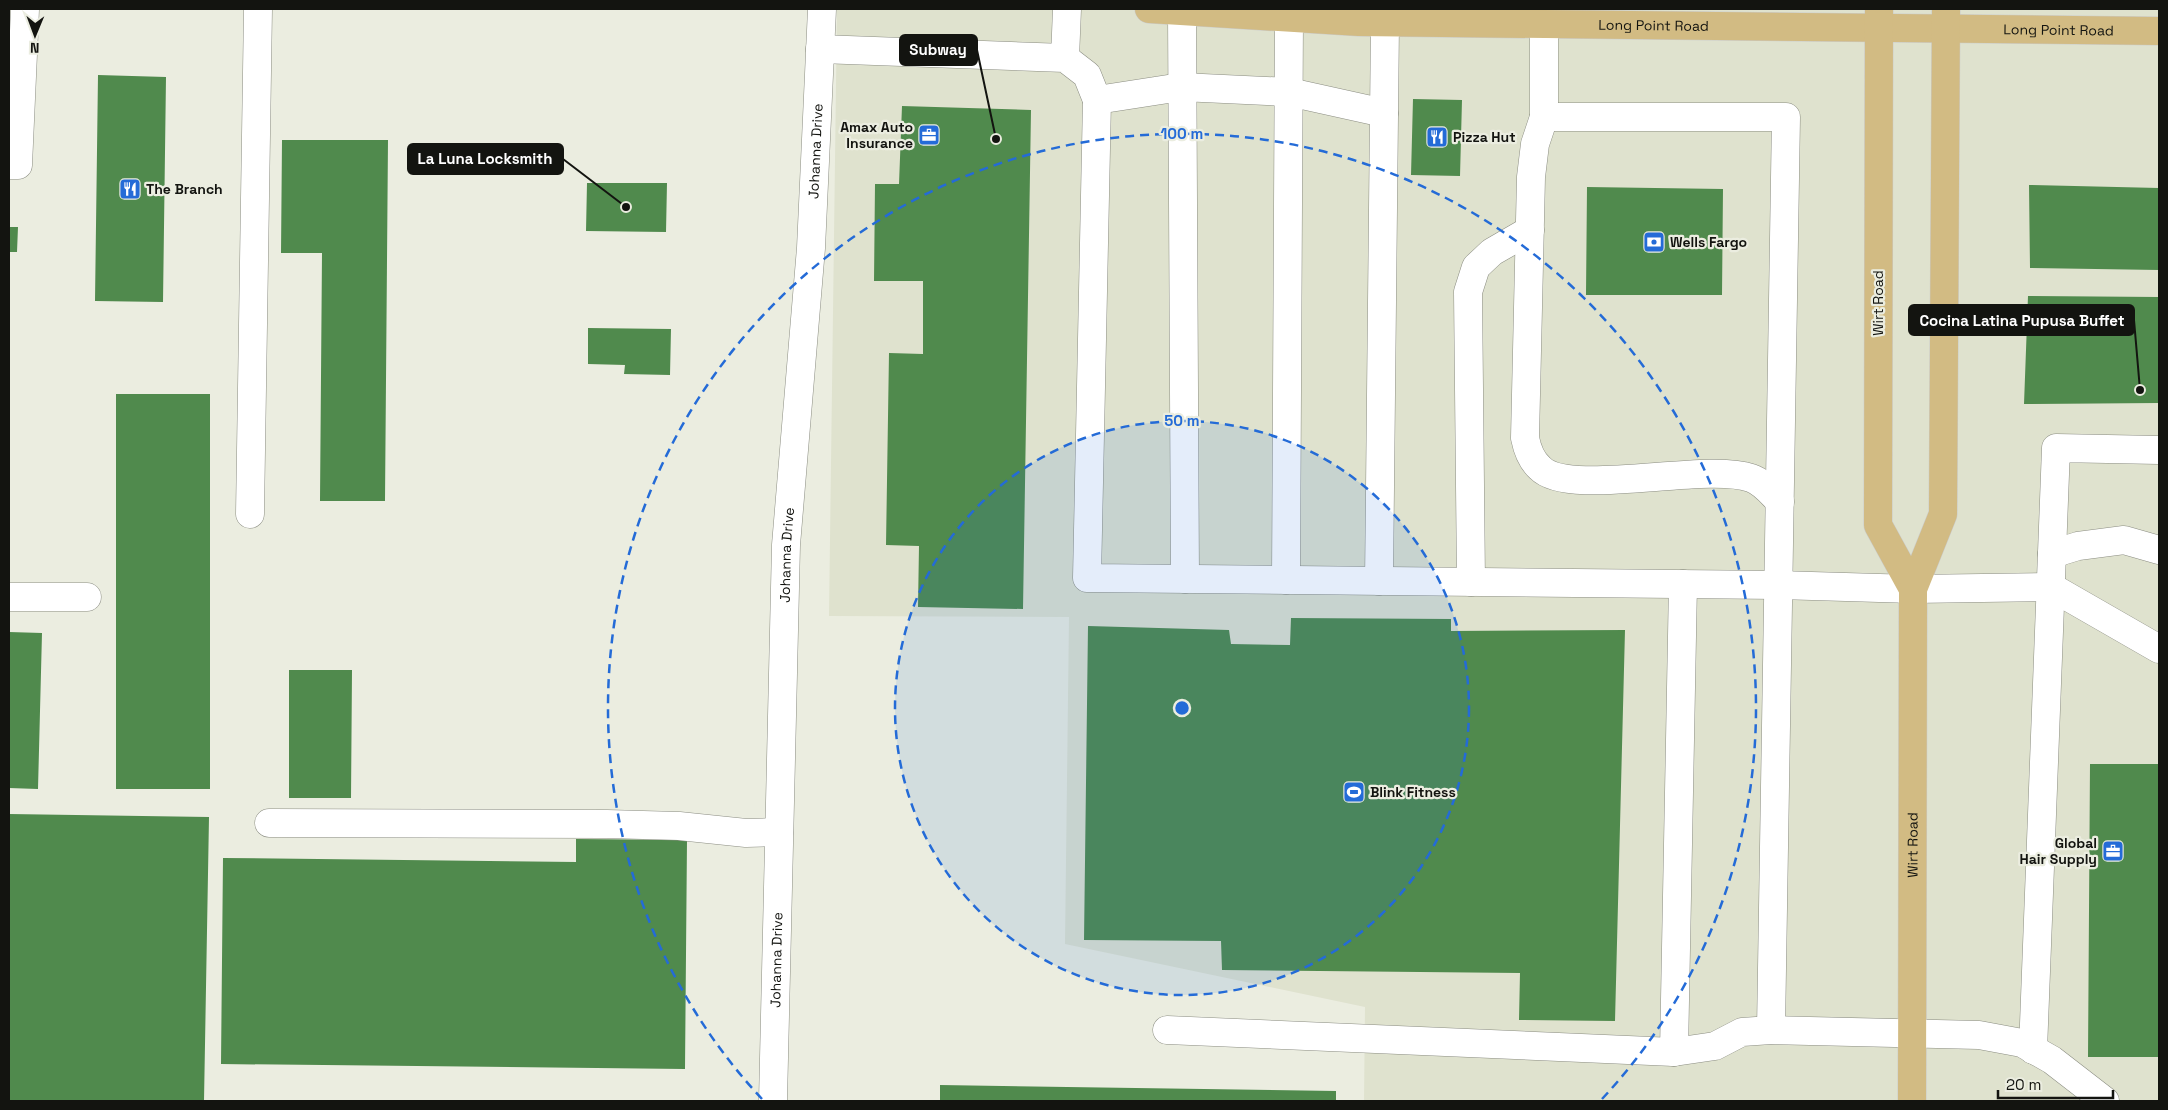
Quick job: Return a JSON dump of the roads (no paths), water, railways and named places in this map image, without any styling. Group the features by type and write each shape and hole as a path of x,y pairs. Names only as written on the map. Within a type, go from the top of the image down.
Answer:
{"main road":[{"name":"Long Point Road","path":"1149,9 1385,23 1544,24 1946,19 2159,31"},
{"name":"Wirt Road","path":"1879,19 1878,525 1913,589"},
{"name":"Wirt Road","path":"1912,1101 1913,589 1943,514 1946,19"}],"street":[{"path":"9,165 18,165 16,62 25,9"},
{"path":"250,514 258,9"},
{"name":"Johanna Drive","path":"773,1101 786,545 811,248 822,9"},
{"path":"1065,58 1067,9"},
{"path":"1182,12 1185,579"},
{"path":"1286,580 1289,18"},
{"path":"1379,581 1385,23"},
{"path":"1544,24 1544,117 1535,144 1531,178 1525,438 1528,449 1540,469 1562,478 1594,480 1721,474 1750,478 1762,484 1780,502"},
{"path":"820,49 1065,58 1088,75 1097,100 1087,578 1778,584 1913,589 2051,587 2159,649"},
{"path":"1097,100 1181,87 1289,92 1384,112"},
{"path":"1544,117 1786,117 1771,1030"},
{"path":"1471,582 1468,292 1476,268 1492,252 1530,230"},
{"path":"2033,1050 2056,448 2159,450"},
{"path":"2052,554 2078,546 2124,540 2159,550"},
{"path":"1674,1052 1683,584"},
{"path":"9,597 87,597"},
{"path":"269,824 607,824 679,826 746,833 779,832"},
{"path":"1167,1030 1674,1052 1715,1046 1742,1032 1771,1030 1978,1035 2022,1043 2052,1060 2105,1101"}],"place":[{"name":"Amax Auto Insurance","path":"929,135"},
{"name":"Pizza Hut","path":"1437,137"},
{"name":"Subway","path":"996,139"},
{"name":"The Branch","path":"130,189"},
{"name":"La Luna Locksmith","path":"626,207"},
{"name":"Wells Fargo","path":"1654,242"},
{"name":"Cocina Latina Pupusa Buffet","path":"2140,390"},
{"name":"Blink Fitness","path":"1354,792"},
{"name":"Global Hair Supply","path":"2113,851"}]}
